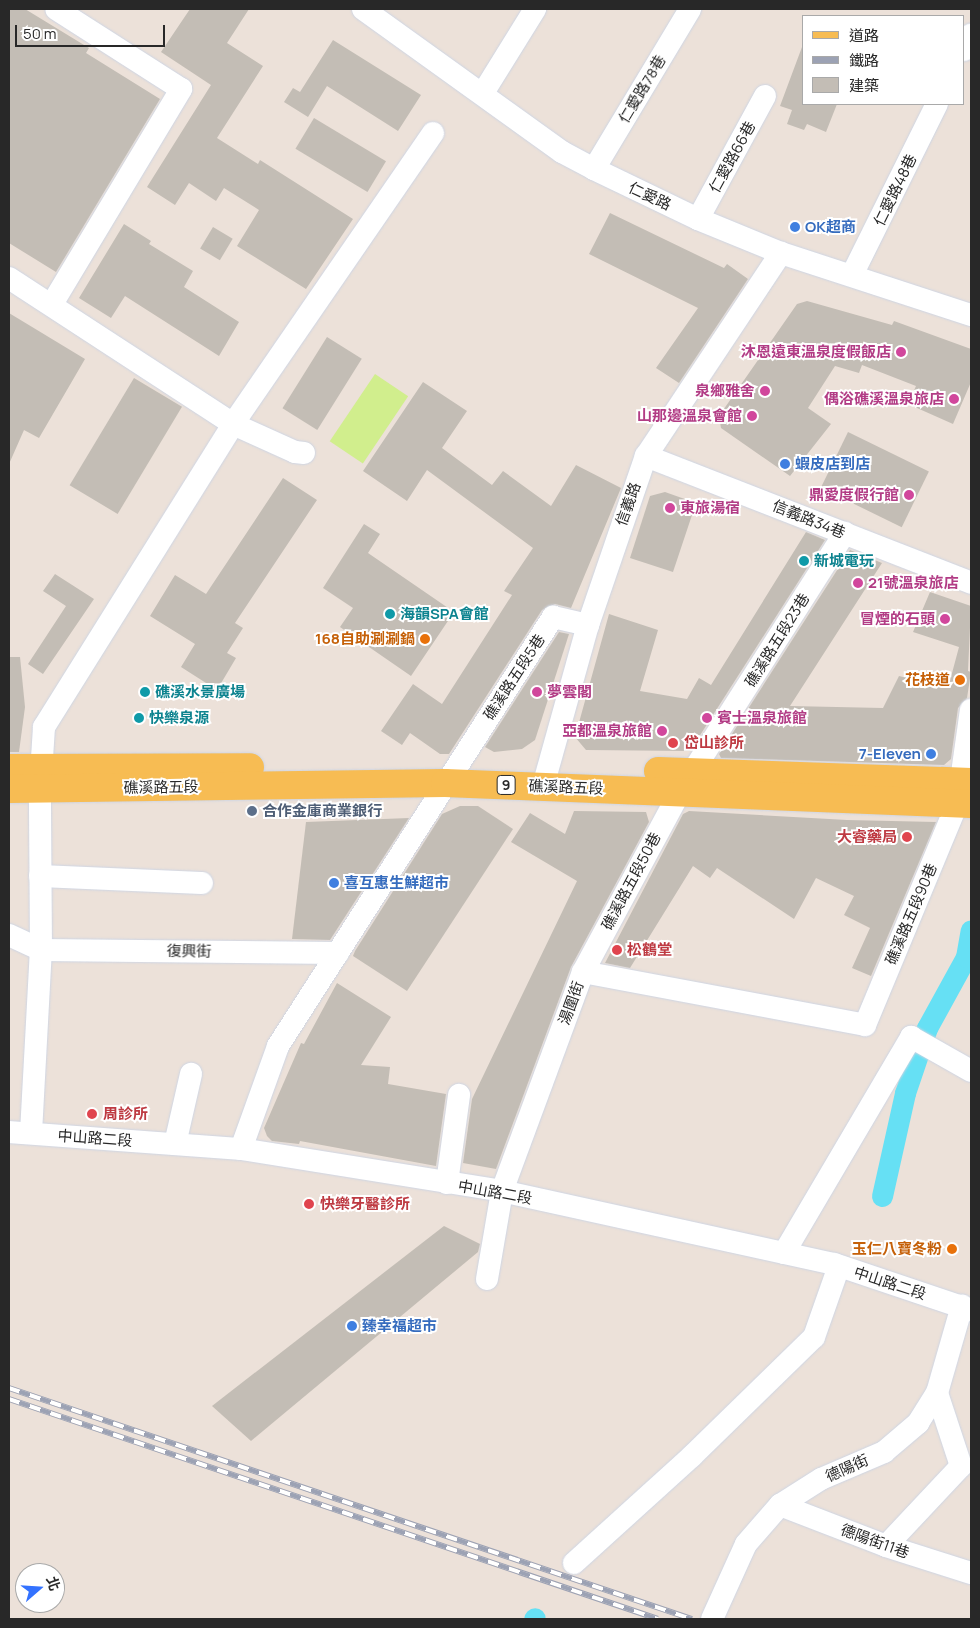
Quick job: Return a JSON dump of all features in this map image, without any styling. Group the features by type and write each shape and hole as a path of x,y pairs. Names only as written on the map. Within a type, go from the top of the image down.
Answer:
{"main road":[{"name":"9","path":"9,768 40,778"},
{"name":"礁溪路五段","path":"40,778 451,775 688,781 965,792"},
{"name":"9","path":"9,789 40,778"}],"street":[{"path":"52,304 181,89 56,9"},
{"name":"仁愛路","path":"363,9 562,152 594,169 698,219 782,253 971,315"},
{"path":"482,93 535,9"},
{"name":"仁愛路78巷","path":"594,169 690,9"},
{"path":"965,48 971,35"},
{"name":"仁愛路66巷","path":"698,219 765,96"},
{"name":"仁愛路48巷","path":"852,275 937,105"},
{"path":"20,1132 41,950 40,778 44,727 233,424 433,133"},
{"name":"信義路","path":"545,777 588,625 646,456 782,253"},
{"path":"9,278 52,304 233,424 296,452 304,453"},
{"name":"信義路34巷","path":"646,456 971,583"},
{"name":"礁溪路五段23巷","path":"688,781 845,533"},
{"name":"礁溪路五段5巷","path":"451,775 553,617 588,625"},
{"path":"965,792 971,710"},
{"path":"241,1149 278,1046 451,775"},
{"name":"礁溪路五段50巷","path":"583,972 688,781"},
{"name":"礁溪路五段90巷","path":"865,1026 965,792"},
{"path":"40,876 202,883"},
{"path":"9,935 41,950"},
{"name":"復興街","path":"41,950 338,952"},
{"name":"湯圍街","path":"487,1280 502,1191 583,972 865,1026"},
{"path":"784,1253 911,1037 971,1071"},
{"path":"174,1144 191,1074"},
{"path":"447,1183 460,1095"},
{"name":"中山路二段","path":"20,1132 241,1149 502,1191 839,1266 967,1308"},
{"path":"574,1563 692,1456 814,1337 839,1266"},
{"name":"德陽街","path":"712,1619 746,1544 780,1505 821,1479 884,1452 918,1423 937,1393 967,1308"},
{"path":"886,1546 961,1466 937,1393"},
{"name":"德陽街11巷","path":"780,1505 886,1546 971,1573"}],"green space":[{"path":"375,374 408,396 363,464 330,441"}],"building":[{"path":"9,9 25,9 89,48 86,53 160,99 56,272 9,243"},
{"path":"190,9 249,9 227,43 263,66 217,138 258,164 260,160 353,219 306,289 237,246 259,210 224,188 216,201 189,183 175,205 147,187 211,85 161,52"},
{"path":"333,40 421,95 398,131 327,86 308,117 284,102 293,88 300,92"},
{"path":"802,47 802,105 837,105 826,132 807,124 804,130 787,124 792,110 780,106"},
{"path":"314,118 386,161 367,192 295,149"},
{"path":"610,213 724,268 727,264 748,279 679,383 656,368 698,308 589,254"},
{"path":"124,224 151,241 149,244 193,271 184,287 239,322 219,356 125,296 111,318 79,298"},
{"path":"213,227 233,239 220,260 200,248"},
{"path":"807,301 892,325 894,321 971,349 971,382 953,424 908,404 916,386 862,365 859,373 835,366 808,408 831,424 790,476 721,428 719,416 797,304"},
{"path":"9,313 85,359 39,438 24,430 9,464"},
{"path":"327,337 362,359 317,430 282,408"},
{"path":"134,378 182,407 118,514 70,485"},
{"path":"423,382 467,411 442,448 492,485 503,471 551,506 576,465 621,488 571,608 555,604 542,610 449,754 440,754 410,733 402,745 381,731 413,684 442,704 512,595 504,591 533,548 427,470 407,501 363,471"},
{"path":"848,432 929,471 902,527 821,488"},
{"path":"283,478 317,500 235,623 243,628 227,653 236,658 217,690 181,667 195,644 150,616 175,575 206,594"},
{"path":"665,492 696,503 673,572 630,558 650,496"},
{"path":"364,524 380,534 368,553 454,612 411,676 340,627 353,608 323,588"},
{"path":"806,532 825,540 690,751 586,750 575,737 609,614 658,630 640,691 687,699 699,678 711,685"},
{"path":"850,550 882,563 790,706 883,708 899,676 948,688 959,647 913,632 930,592 971,606 968,671 971,672 967,698 958,708 951,759 944,765 721,758 719,754"},
{"path":"55,574 94,599 43,674 28,664 66,606 43,591"},
{"path":"559,632 569,634 535,740 522,749 494,752 485,747"},
{"path":"9,657 20,657 25,707 19,752 9,752"},
{"path":"460,806 478,806 513,829 407,991 353,956 442,814"},
{"path":"574,811 646,812 649,822 571,967 496,1169 463,1163 472,1099 577,881 511,842 530,813 565,834"},
{"path":"689,811 847,820 936,822 871,976 852,968 870,928 844,915 854,896 816,878 794,919 717,868 710,878 693,866 630,968 605,963 683,814"},
{"name":"喜互惠生鮮超市","path":"409,818 330,940 292,939 306,822"},
{"path":"337,983 391,1017 361,1065 390,1067 388,1084 446,1094 436,1166 300,1141 299,1144 272,1141 267,1136 264,1128 301,1043 304,1044"},
{"name":"臻幸福超市","path":"444,1226 480,1244 478,1252 251,1441 212,1406"}],"waterway":[{"path":"882,1196 905,1093 927,1028 966,957 971,930"}],"railway":[{"path":"9,1388 692,1619"},
{"path":"9,1399 658,1619"}],"place":[{"name":"OK超商","path":"795,227"},
{"name":"沐恩遠東溫泉度假飯店","path":"901,352"},
{"name":"泉鄉雅舍","path":"765,391"},
{"name":"偶浴礁溪溫泉旅店","path":"954,399"},
{"name":"山那邊溫泉會館","path":"752,416"},
{"name":"蝦皮店到店","path":"785,464"},
{"name":"鼎愛度假行館","path":"909,495"},
{"name":"東旅湯宿","path":"670,508"},
{"name":"新城電玩","path":"804,561"},
{"name":"21號溫泉旅店","path":"858,583"},
{"name":"海韻SPA會館","path":"390,614"},
{"name":"冒煙的石頭","path":"945,619"},
{"name":"168自助涮涮鍋","path":"425,639"},
{"name":"花枝道","path":"960,680"},
{"name":"礁溪水景廣場","path":"145,692"},
{"name":"夢雲閣","path":"537,692"},
{"name":"快樂泉源","path":"139,718"},
{"name":"賓士溫泉旅館","path":"707,718"},
{"name":"亞都溫泉旅館","path":"662,731"},
{"name":"岱山診所","path":"673,743"},
{"name":"7-Eleven","path":"931,754"},
{"name":"合作金庫商業銀行","path":"252,811"},
{"name":"大睿藥局","path":"907,837"},
{"name":"喜互惠生鮮超市","path":"334,883"},
{"name":"松鶴堂","path":"617,950"},
{"name":"周診所","path":"92,1114"},
{"name":"快樂牙醫診所","path":"309,1204"},
{"name":"玉仁八寶冬粉","path":"952,1249"},
{"name":"臻幸福超市","path":"352,1326"}]}
